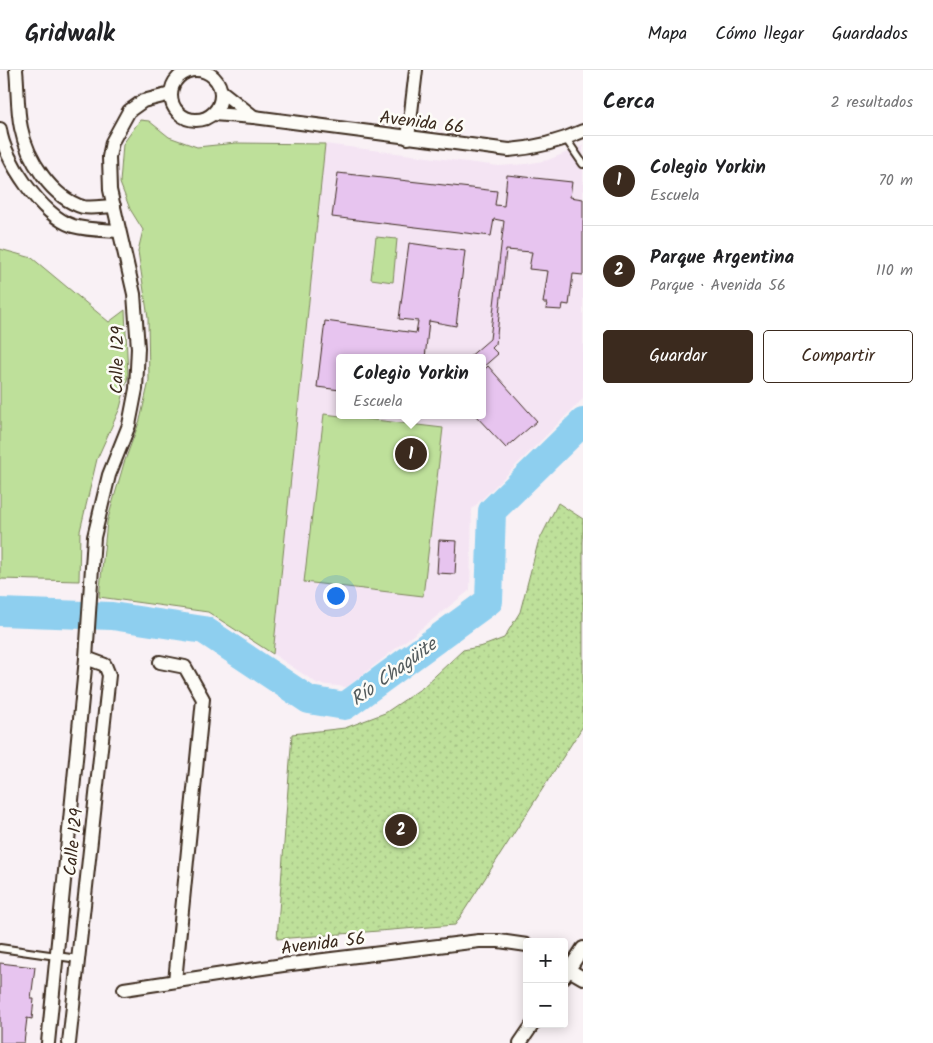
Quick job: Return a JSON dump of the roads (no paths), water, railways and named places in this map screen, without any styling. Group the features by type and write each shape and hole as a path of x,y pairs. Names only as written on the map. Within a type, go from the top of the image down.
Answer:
{"street":[{"path":"16,70 21,128 32,157 50,184 67,200 85,207 114,206"},
{"path":"408,138 416,70"},
{"path":"221,91 218,107 213,114 198,120 182,116 173,103 171,94 175,74 202,71 215,79 221,91 254,117"},
{"name":"Calle 129","path":"48,1043 86,658 94,537 109,475 129,425 136,389 138,348 134,294 110,190 109,157 112,142 128,111 143,100 171,94"},
{"name":"Avenida 66","path":"213,114 254,117 509,150 528,149 566,139 583,131"},
{"path":"0,129 12,160 22,179 51,214 73,226 119,231"},
{"name":"Calle 129","path":"69,1043 109,676 105,665 86,658"},
{"path":"160,662 184,667 203,699 175,981"},
{"name":"Avenida 56","path":"124,989 479,941 499,941 523,945"},
{"path":"568,968 583,948"},
{"path":"568,972 583,978"},
{"path":"520,1043 529,1028"}],"lane":[{"path":"566,139 583,164"},
{"path":"0,948 78,959"}],"waterway":[{"name":"Río Chagüite","path":"0,612 112,616 204,630 309,700 345,706 489,601 492,511 583,422"}],"place":[{"name":"Colegio Yorkin","path":"411,454"},
{"name":"Parque Argentina","path":"401,830"}]}
